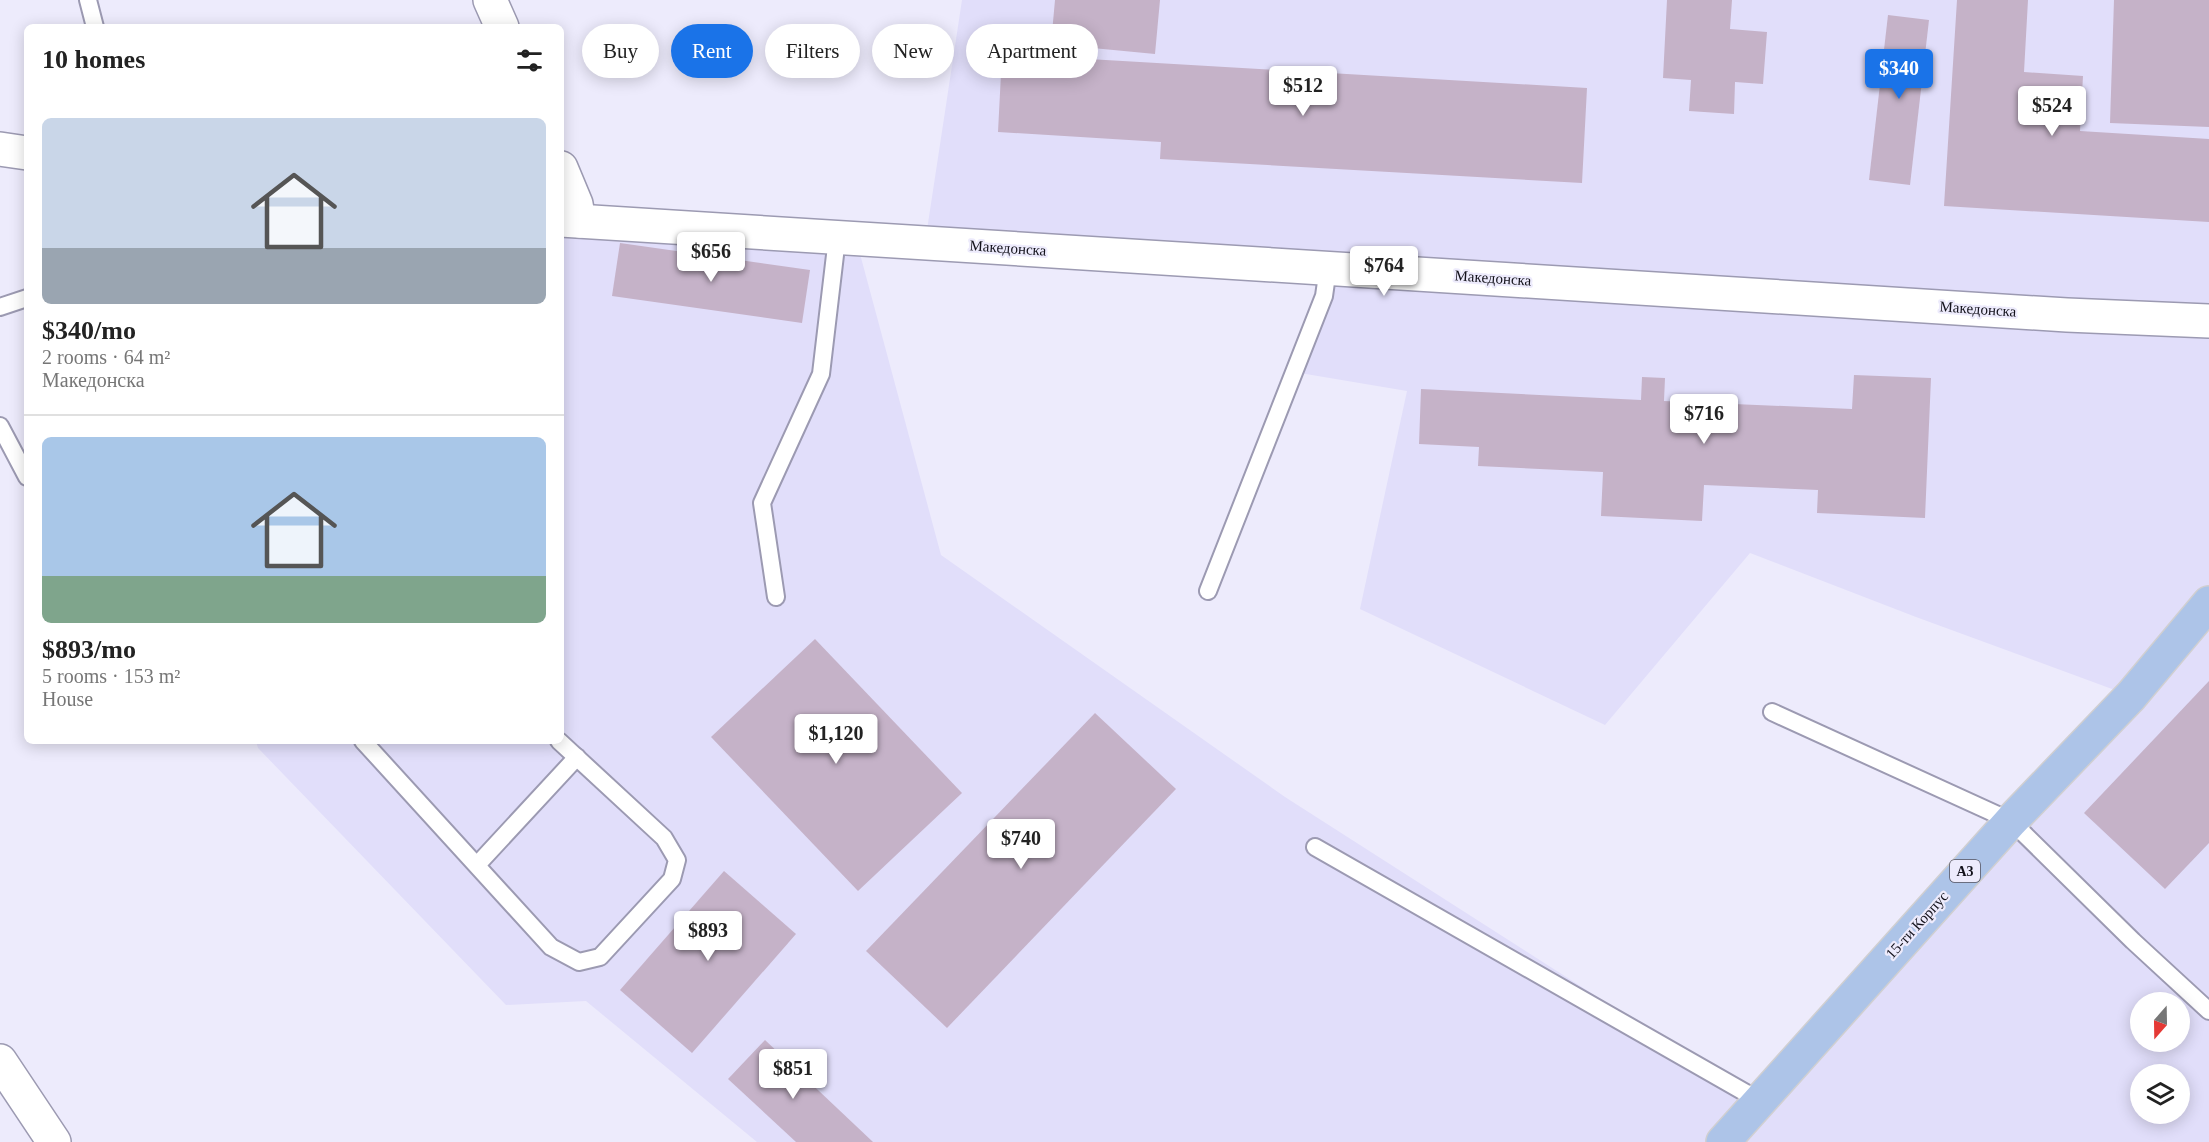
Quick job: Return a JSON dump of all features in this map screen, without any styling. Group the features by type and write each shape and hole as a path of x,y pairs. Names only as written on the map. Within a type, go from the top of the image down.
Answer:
{"main road":[{"name":"15-ти Корпус","path":"1723,1142 2011,821 2131,696 2209,603"}],"street":[{"path":"490,0 501,24"},
{"path":"0,149 24,153"},
{"path":"564,175 576,204 570,220"},
{"name":"Македонска","path":"570,220 2067,315 2209,321"},
{"path":"0,1061 54,1142"}],"lane":[{"path":"88,0 93,24"},
{"path":"776,597 762,503 821,374 837,238"},
{"path":"1208,591 1324,296 1328,267"},
{"path":"0,307 24,299"},
{"path":"0,426 24,471"},
{"path":"1772,712 2011,821 2133,941 2209,1011"},
{"path":"366,744 551,947 579,962 600,957 672,879 677,860 664,838 562,744"},
{"path":"477,865 577,757"},
{"path":"1315,847 1760,1101"}],"shaded area":[{"path":"962,0 2209,0 2209,1142 757,1142 586,1001 506,1005 258,748 257,744 564,744 564,220 856,239 941,555 1285,797 1760,1101 2131,696 1750,553 1605,725 1360,609 1407,391 1294,372 1327,268 925,243 950,78 954,78 954,53"}],"building":[{"path":"1055,0 1160,0 1155,54 1098,49 1098,24 1053,24"},
{"path":"1667,0 1732,0 1730,29 1767,32 1763,84 1735,82 1734,114 1689,111 1691,80 1663,78"},
{"path":"1957,0 2028,0 2024,72 2083,76 2080,131 2209,139 2209,222 1944,206"},
{"path":"2114,0 2209,0 2209,127 2110,123"},
{"path":"1888,15 1929,20 1910,185 1869,180"},
{"path":"1098,60 1587,88 1582,183 1160,159 1161,142 998,132 1001,78 1098,78"},
{"path":"620,243 810,270 802,323 612,296"},
{"path":"1854,375 1931,378 1925,518 1817,513 1818,490 1704,485 1702,521 1601,516 1603,472 1478,466 1479,447 1419,444 1421,389 1641,400 1642,377 1665,378 1664,401 1852,409"},
{"path":"815,639 962,793 858,891 711,737"},
{"path":"2209,681 2209,843 2165,889 2084,813"},
{"path":"1095,713 1176,789 947,1028 866,951"},
{"path":"724,871 796,934 692,1053 620,990"},
{"path":"765,1040 873,1142 796,1142 728,1079"}]}
